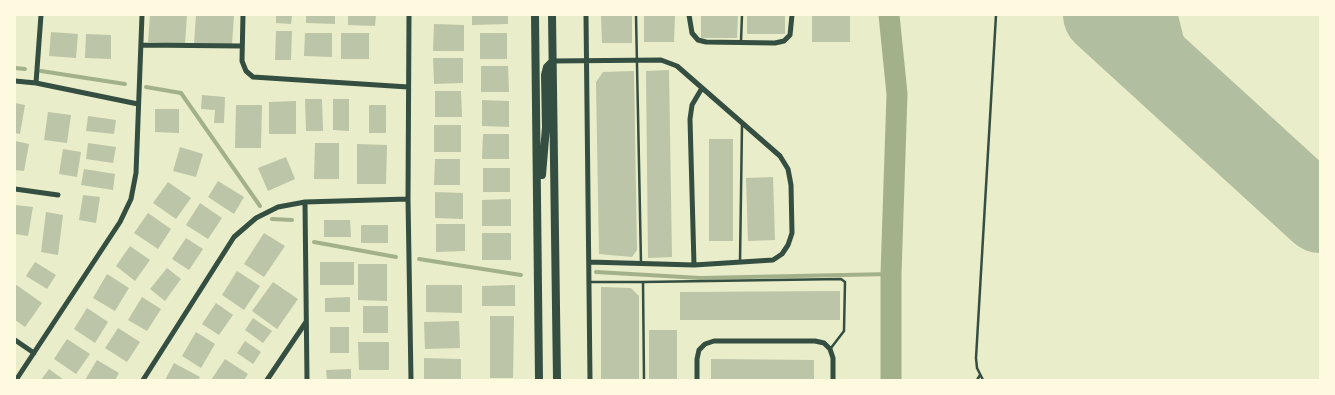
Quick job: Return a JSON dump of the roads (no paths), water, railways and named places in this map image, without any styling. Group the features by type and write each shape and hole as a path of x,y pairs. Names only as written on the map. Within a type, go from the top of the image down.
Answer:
{"main road":[{"path":"535,15 539,380"},
{"path":"552,15 557,380"},
{"path":"538,215 546,127 545,76 547,67 552,61"}],"street":[{"path":"36,83 41,15"},
{"path":"16,380 120,222 130,200 136,173 142,15"},
{"path":"243,15 242,61 246,71 253,77 408,87"},
{"path":"408,15 408,199 411,380"},
{"path":"586,15 590,380"},
{"path":"689,15 692,33 698,40 741,43 775,43 784,41 790,34 792,15"},
{"path":"141,45 242,46"},
{"path":"552,61 661,60 677,66 780,156 788,169 791,185 792,232 788,245 782,254 773,260 694,265 589,262"},
{"path":"15,81 36,83 138,104"},
{"path":"694,265 690,119 692,105 702,88"},
{"path":"15,189 58,195"},
{"path":"143,380 234,237 256,218 278,207 305,202 408,199"},
{"path":"305,202 307,380"},
{"path":"267,380 306,322"},
{"path":"15,340 34,353"},
{"path":"697,380 699,350 705,344 714,341 815,341 824,343 830,349 833,358 833,380"}],"lane":[{"path":"636,15 641,264"},
{"path":"741,43 742,15"},
{"path":"983,380 976,358 996,15"},
{"path":"740,263 742,123"},
{"path":"589,282 841,280 845,282 844,331 830,349"},
{"path":"643,282 644,380"},
{"path":"977,380 980,375"}],"waterway":[{"path":"889,15 897,94 891,274 891,380"},
{"path":"15,68 25,69"},
{"path":"41,71 125,84"},
{"path":"146,87 181,93 260,206"},
{"path":"272,219 292,220"},
{"path":"314,242 396,257"},
{"path":"419,259 521,275"},
{"path":"596,272 700,278 891,274"}]}
